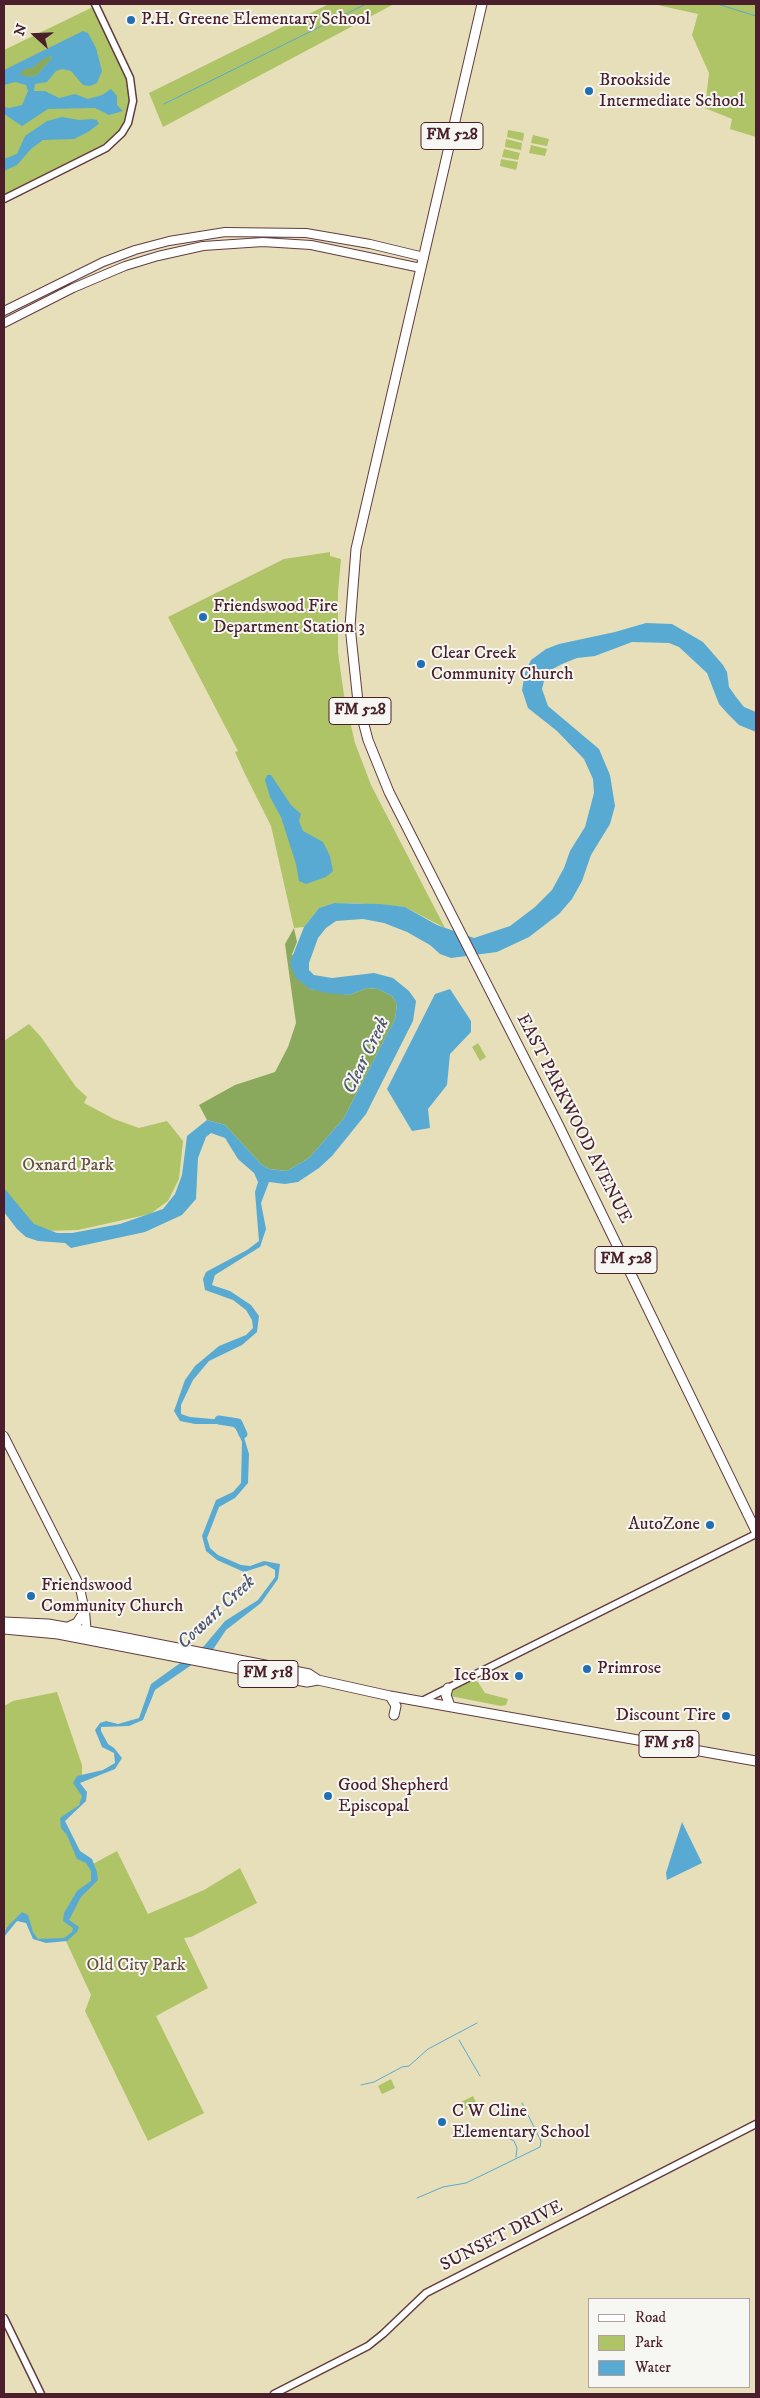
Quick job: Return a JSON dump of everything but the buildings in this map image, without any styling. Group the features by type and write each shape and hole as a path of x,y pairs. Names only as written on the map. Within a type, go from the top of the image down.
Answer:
{"main road":[{"name":"FM 528","path":"421,268 482,4"},
{"path":"4,311 103,262 135,250 169,241 225,232 283,232 335,236 424,257"},
{"path":"283,232 283,243"},
{"path":"4,323 74,288 125,266 203,246 283,243 325,247 421,268"},
{"path":"367,256 370,244"},
{"name":"EAST PARKWOOD AVENUE","path":"421,268 356,548 350,626 358,702 374,757 388,792 663,1336 756,1532"},
{"path":"4,1436 79,1584 86,1611 87,1635"},
{"path":"67,1627 77,1623 86,1611"},
{"name":"FM 518","path":"4,1622 30,1622 67,1627 87,1635 167,1654 307,1682 318,1680"},
{"name":"FM 518","path":"4,1629 87,1635 177,1648 309,1674 318,1680 390,1696 756,1761"},
{"path":"448,1688 446,1695 450,1706"},
{"path":"390,1696 396,1706 394,1715"}],"street":[{"path":"4,199 106,148 122,133 128,123 133,101 130,78 95,4"},
{"path":"421,1701 756,1532"},
{"name":"SUNSET DRIVE","path":"274,2394 368,2346 426,2293 756,2124"},
{"path":"4,2318 41,2394"}],"green space":[{"path":"329,4 394,4 163,127 149,93"},
{"path":"653,4 756,4 756,137 730,129 732,119 705,108 709,73 692,35 698,14"},
{"path":"93,7 126,75 131,97 125,123 112,140 104,145 4,195 4,50"},
{"path":"51,56 52,58 37,75 30,77 21,76 20,72 28,67 32,68 42,59"},
{"path":"508,130 524,133 523,141 507,137"},
{"path":"533,135 549,139 547,146 531,143"},
{"path":"506,139 522,143 521,150 505,147"},
{"path":"531,145 547,149 545,156 529,153"},
{"path":"504,149 520,153 518,160 502,157"},
{"path":"501,159 518,162 516,170 500,166"},
{"path":"330,552 330,556 341,559 338,592 338,653 344,695 355,743 371,785 445,928 405,907 334,903 319,908 304,927 294,928 271,826 235,752 238,751 168,617 284,559"},
{"path":"294,928 297,942 292,954 310,989 349,995 367,988 378,989 392,996 397,1004 395,1019 344,1118 309,1158 287,1171 269,1169 261,1164 225,1125 207,1120 199,1105 235,1085 275,1072 288,1047 296,1023 285,944"},
{"name":"Oxnard Park","path":"29,1024 41,1037 76,1087 87,1097 84,1103 114,1119 139,1128 167,1121 183,1141 179,1179 168,1201 150,1214 78,1230 43,1231 25,1218 4,1189 4,1041"},
{"path":"478,1043 486,1057 480,1061 472,1047"},
{"path":"473,1680 478,1682 485,1693 508,1699 506,1705 501,1706 450,1696 450,1691"},
{"name":"Old City Park","path":"57,1692 82,1765 82,1776 79,1780 79,1786 84,1793 82,1801 62,1823 77,1853 91,1865 117,1851 148,1914 204,1890 240,1868 257,1903 191,1937 184,1938 208,1988 156,2016 204,2113 148,2141 85,2011 91,1995 65,1939 39,1940 34,1936 23,1914 6,1931 4,1924 4,1706 13,1701"},
{"path":"391,2079 395,2088 382,2094 378,2086"},
{"path":"473,2096 477,2104 465,2110 461,2102"}],"water":[{"path":"83,31 88,33 96,48 102,71 97,83 90,86 83,85 71,71 62,69 56,71 47,82 35,84 34,91 45,91 59,98 75,94 88,99 102,95 111,89 117,96 117,105 123,111 109,115 95,108 48,109 22,126 4,114 4,107 9,108 22,105 28,91 26,85 15,82 4,85 4,70","holes":["51,56 52,58 37,75 30,77 21,75 21,72 27,68 32,68 43,59"]},
{"path":"62,117 79,120 93,119 97,120 99,124 74,139 43,140 31,149 17,165 4,171 4,159 17,154 25,136 47,121"},
{"path":"646,623 672,624 703,642 723,665 727,672 729,687 736,697 744,707 756,712 756,732 739,725 727,713 719,704 707,673 679,647 669,643 632,642 595,656 577,658 562,664 551,670 544,681 542,689 548,706 599,749 610,775 615,806 610,824 591,855 582,881 572,899 559,914 529,937 497,952 451,958 440,954 430,945 407,932 384,923 363,919 336,921 326,928 318,938 309,963 309,970 314,975 332,978 374,973 393,978 409,991 416,1001 413,1021 366,1114 332,1156 319,1168 298,1182 285,1184 269,1182 261,1203 266,1229 260,1247 215,1275 212,1285 230,1291 251,1305 259,1316 257,1332 242,1345 209,1361 193,1380 181,1405 181,1414 190,1417 235,1421 241,1427 249,1454 248,1483 235,1498 219,1507 207,1538 210,1548 218,1555 241,1565 250,1566 264,1561 280,1564 278,1579 261,1603 226,1630 212,1651 155,1690 143,1720 129,1726 101,1727 101,1731 108,1744 122,1758 115,1769 80,1783 87,1792 86,1801 65,1821 80,1851 92,1859 98,1880 81,1897 69,1920 79,1927 77,1932 67,1941 46,1943 33,1939 26,1923 17,1921 4,1937 4,1932 9,1925 22,1912 28,1915 33,1932 38,1939 64,1938 72,1932 73,1928 63,1921 64,1913 77,1891 91,1881 91,1871 86,1863 77,1859 67,1835 61,1828 60,1818 79,1805 82,1796 73,1783 77,1776 103,1770 115,1763 114,1753 102,1747 95,1730 100,1723 106,1721 118,1724 139,1718 151,1684 204,1646 225,1621 258,1600 275,1577 275,1570 266,1565 244,1572 217,1560 206,1551 202,1536 216,1500 233,1492 241,1483 242,1442 237,1430 230,1424 195,1424 180,1421 174,1411 185,1380 195,1366 219,1346 246,1335 253,1328 252,1320 246,1310 233,1300 205,1290 203,1279 206,1272 247,1250 259,1241 255,1192 258,1182 254,1173 238,1159 225,1138 211,1133 206,1137 198,1158 196,1199 182,1215 145,1232 71,1248 65,1243 38,1241 26,1237 17,1229 4,1212 4,1188 34,1224 57,1233 72,1233 120,1224 163,1209 175,1194 182,1175 187,1136 207,1120 225,1125 261,1164 269,1169 287,1171 309,1158 344,1118 395,1019 397,1004 392,996 378,989 367,988 349,995 327,993 310,989 296,978 290,964 304,927 319,908 334,903 380,904 405,907 437,925 474,938 510,926 535,907 552,890 564,868 570,851 585,827 594,793 593,779 584,759 557,731 528,708 522,690 525,673 531,660 546,649 559,644"},
{"path":"267,775 271,775 291,805 301,814 299,821 303,831 323,842 330,856 333,871 326,877 306,884 299,881 296,864 281,817 270,797 265,780"},
{"path":"450,989 471,1021 471,1032 450,1054 447,1085 428,1109 430,1128 412,1131 387,1089 435,994"},
{"path":"682,1822 702,1863 667,1880 666,1873"}],"waterway":[{"path":"164,104 366,4"},
{"path":"717,4 756,16"},
{"name":"Cowart Creek","path":"219,1420 238,1423 243,1434"},
{"path":"361,2085 374,2082 402,2067 409,2066 428,2049 477,2023"},
{"path":"459,2040 480,2076"},
{"path":"417,2198 443,2187 466,2183 540,2147 541,2141 522,2103"},
{"path":"499,2136 503,2135 514,2141 517,2148 516,2157"}],"place":[{"name":"P.H. Greene Elementary School","path":"131,20"},
{"name":"Brookside Intermediate School","path":"589,91"},
{"name":"Friendswood Fire Department Station 3","path":"203,617"},
{"name":"Clear Creek Community Church","path":"421,664"},
{"name":"AutoZone","path":"710,1525"},
{"name":"Friendswood Community Church","path":"31,1596"},
{"name":"Primrose","path":"587,1669"},
{"name":"Ice Box","path":"519,1676"},
{"name":"Discount Tire","path":"726,1716"},
{"name":"Good Shepherd Episcopal","path":"328,1796"},
{"name":"C W Cline Elementary School","path":"442,2122"}],"water label":[{"name":"Clear Creek","path":"367,1056"}]}
